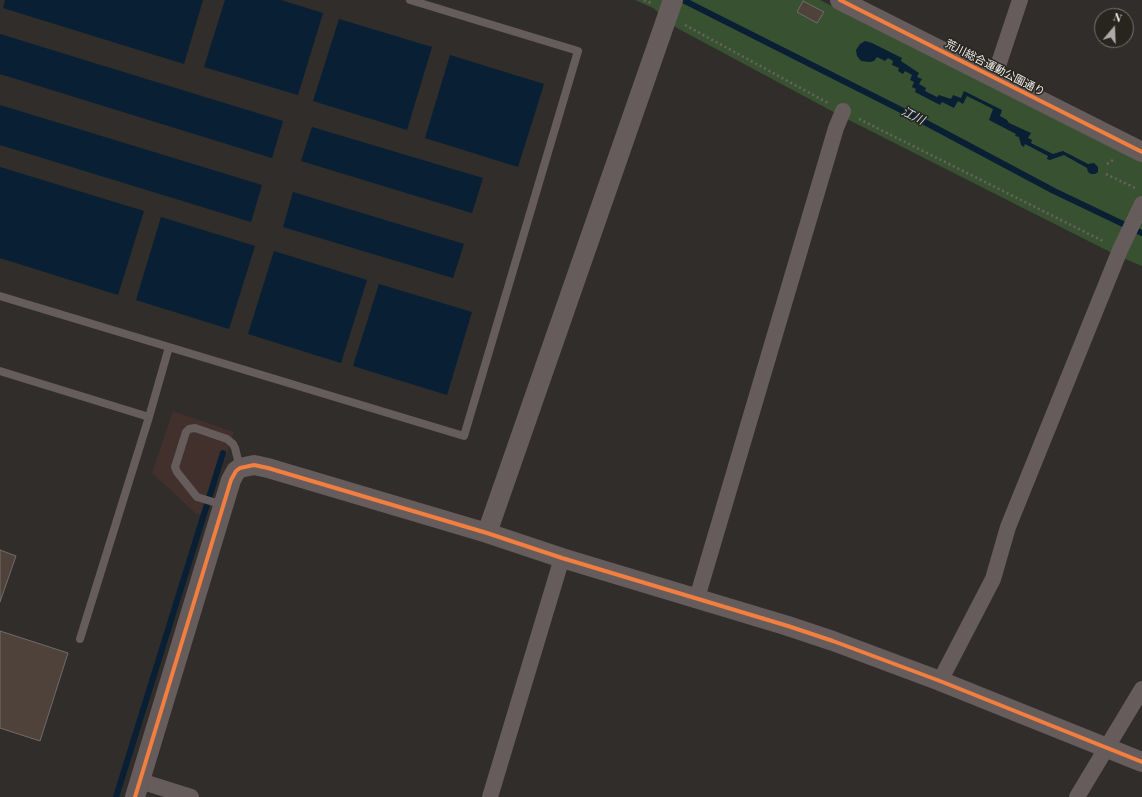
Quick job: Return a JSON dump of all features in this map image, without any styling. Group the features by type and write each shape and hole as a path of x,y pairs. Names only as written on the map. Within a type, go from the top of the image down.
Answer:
{"street":[{"name":"荒川総合運動公園通り","path":"840,0 994,78 1141,149"},
{"path":"994,78 1020,0"},
{"path":"487,533 670,8"},
{"path":"697,598 836,128 843,111"},
{"path":"940,681 993,579 1008,527 1140,203"},
{"path":"191,797 137,789 231,480 236,471 240,468 254,465 487,533 562,558 743,612 833,641 940,681 1142,762"},
{"path":"490,797 562,558"},
{"path":"1077,797 1142,690"}],"lane":[{"path":"0,296 464,436 578,51 410,0"},
{"path":"80,638 149,417 169,347"},
{"path":"0,371 149,417"},
{"path":"223,506 197,497 177,472 175,467 186,432 189,429 195,428 227,439 234,444 240,468"}],"path":[{"path":"644,0 656,6 670,8 843,111 1122,245"},
{"path":"1106,174 1140,203"}],"shaded area":[{"path":"173,411 234,432 206,517 195,513 152,473"}],"green space":[{"path":"635,0 820,0 1142,161 1142,266 1118,256 841,116 677,28 653,8"}],"water":[{"path":"5,0 203,0 184,64 3,8"},
{"path":"225,0 281,0 323,13 298,95 204,67"},
{"path":"339,19 432,47 407,130 313,101"},
{"path":"0,34 283,121 272,158 0,74"},
{"path":"865,41 902,58 901,61 919,73 917,77 922,79 919,84 926,88 925,91 937,97 939,95 951,99 953,95 961,98 964,91 1002,110 1000,116 1009,123 1031,133 1028,138 1032,140 1031,143 1053,154 1063,151 1088,164 1094,163 1098,167 1098,172 1091,174 1088,172 1087,168 1064,155 1050,160 1047,159 1048,156 1025,144 1024,147 1021,145 1019,137 1015,136 1016,134 989,120 993,109 967,96 963,104 958,101 954,108 942,102 940,105 915,92 916,89 912,87 914,82 910,80 912,75 905,71 903,74 898,71 899,68 892,65 893,61 888,58 885,61 877,57 874,61 870,62 861,61 857,56 856,50 860,44"},
{"path":"450,55 544,84 518,167 425,138"},
{"path":"0,105 262,185 251,222 0,145"},
{"path":"312,127 483,178 472,213 301,161"},
{"path":"0,167 144,211 118,295 0,258"},
{"path":"293,192 464,244 453,278 283,227"},
{"path":"161,217 255,246 229,329 136,300"},
{"path":"274,251 367,280 341,363 248,334"},
{"path":"379,284 472,312 447,395 353,366"}],"building":[{"path":"803,1 824,12 817,23 797,12"},
{"path":"0,550 16,556 0,602"},
{"path":"0,631 68,653 40,741 0,728"}],"waterway":[{"name":"江川","path":"683,0 917,118 1054,191 1142,233"},
{"path":"116,797 223,453"}],"cycle path":[{"path":"840,0 1142,152"},
{"path":"135,797 231,480 236,471 240,468 254,465 487,533 562,558 833,641 940,681 1142,762"}]}
